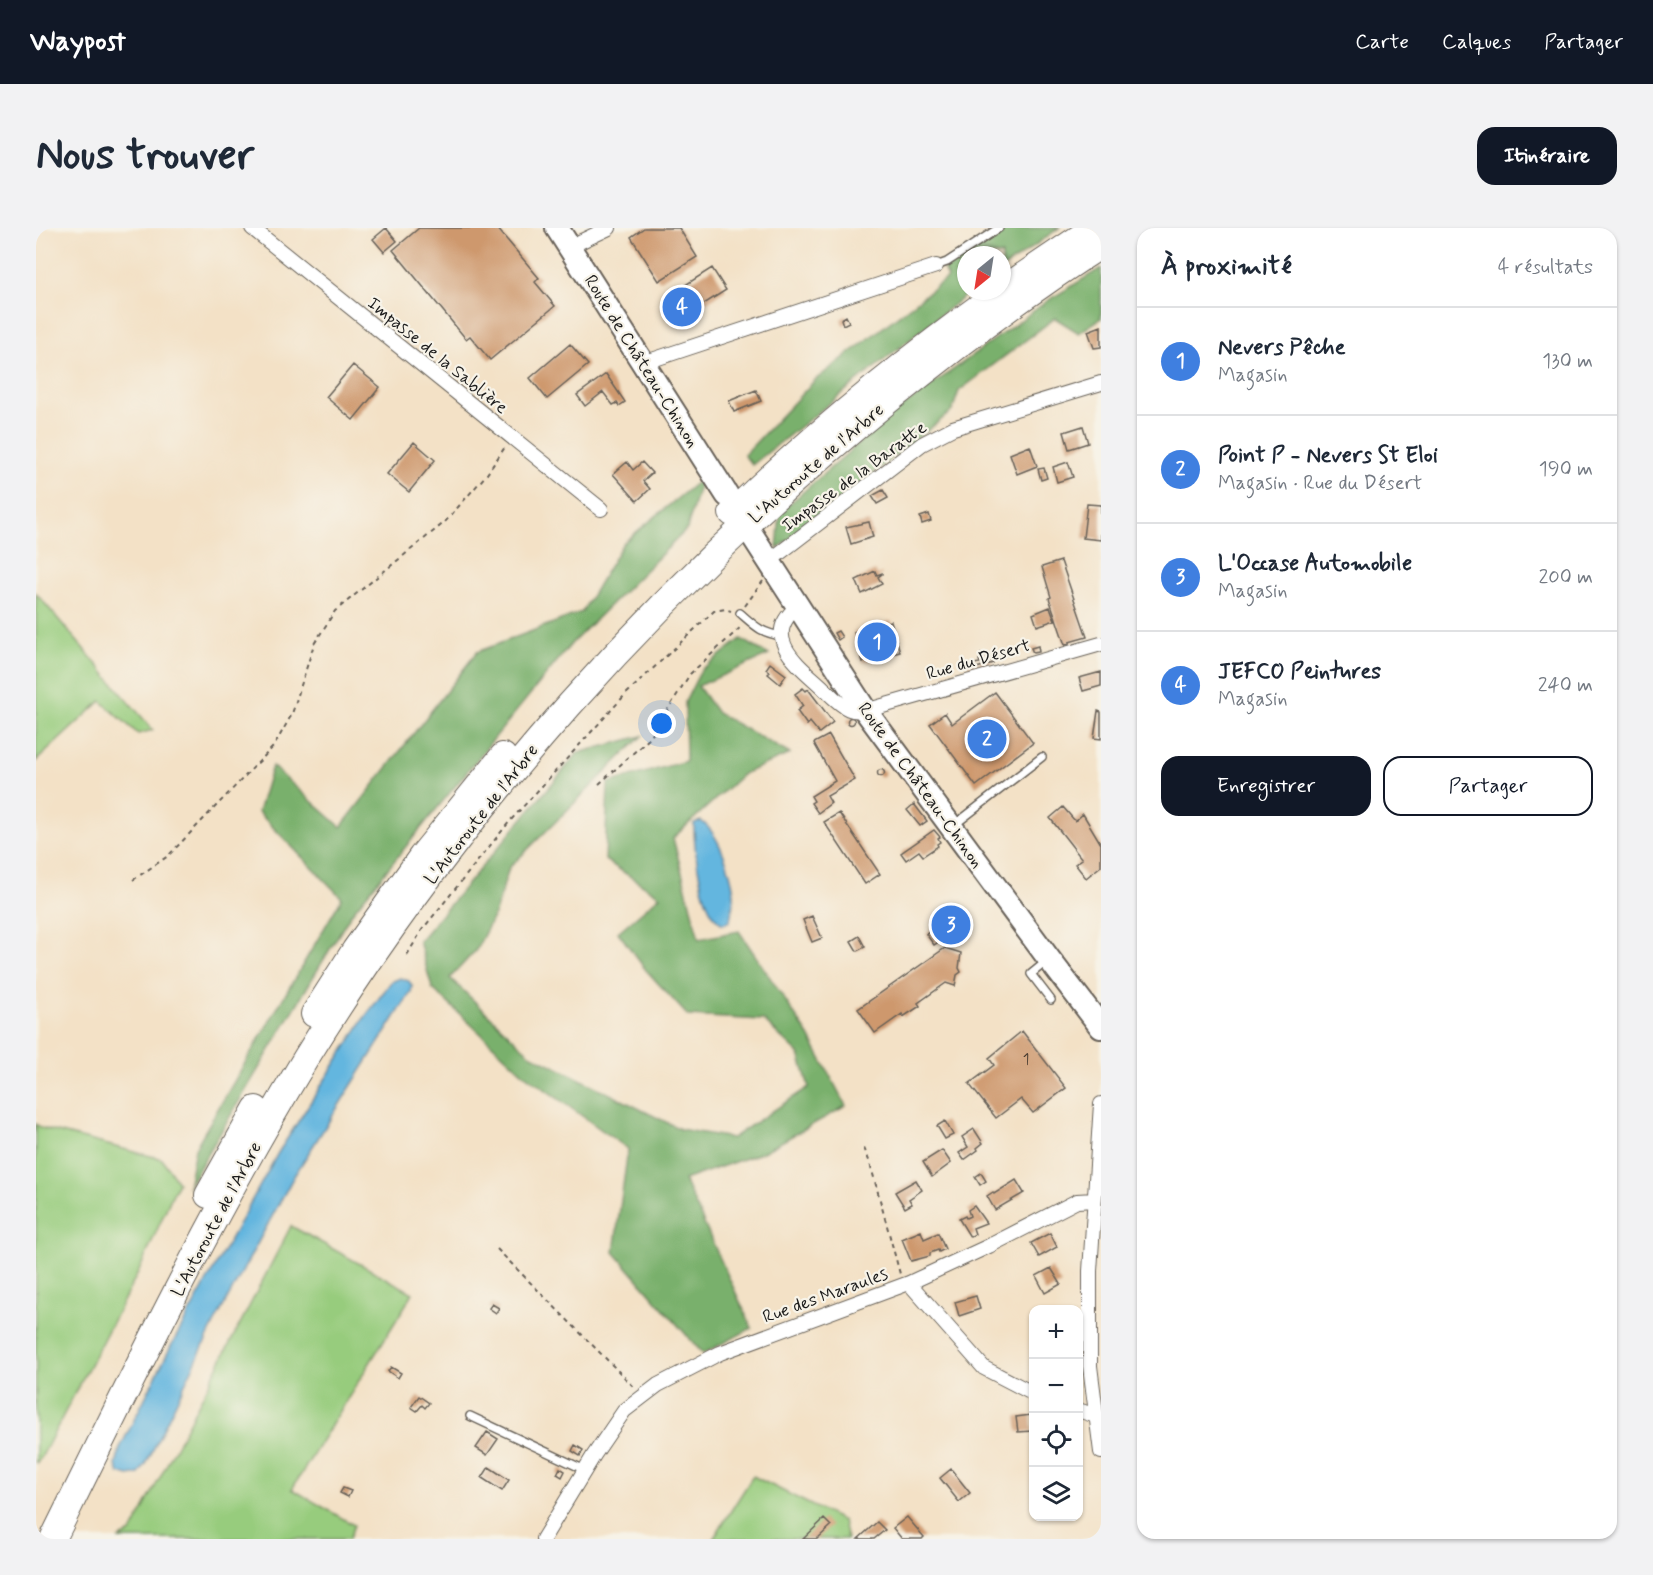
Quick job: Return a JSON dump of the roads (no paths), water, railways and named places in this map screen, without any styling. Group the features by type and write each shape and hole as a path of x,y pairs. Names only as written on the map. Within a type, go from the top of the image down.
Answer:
{"highway":[{"name":"L'Autoroute de l'Arbre","path":"1011,285 1094,228"},
{"name":"L'Autoroute de l'Arbre","path":"53,1539 222,1202 290,1086 371,959 435,870 500,787 593,679 660,607 762,508 916,378 1023,298 1101,245"},
{"name":"L'Autoroute de l'Arbre","path":"36,1535 170,1265 229,1154 355,950 422,856 523,733 582,666 718,526 789,459 837,418 990,300"}],"main road":[{"name":"Route de Château-Chinon","path":"557,228 727,495"},
{"name":"Route de Château-Chinon","path":"752,535 865,710 1101,1027"}],"street":[{"name":"Impasse de la Sablière","path":"252,228 601,509"},
{"path":"569,248 609,228"},
{"path":"643,363 936,266"},
{"name":"Impasse de la Baratte","path":"770,565 921,444 953,428 1101,383"},
{"path":"797,607 783,623 782,636 793,660 842,705 854,711 865,710"},
{"name":"Rue du Désert","path":"865,710 1101,644"},
{"path":"1101,1104 1090,1271 1090,1366 1101,1452"},
{"name":"Rue des Maraules","path":"543,1539 624,1411 658,1385 720,1353 906,1284 1077,1201 1094,1200"},
{"path":"906,1284 984,1368 1029,1391"},
{"path":"1083,1412 1096,1416"}],"lane":[{"path":"936,266 947,262 999,228"},
{"path":"740,613 767,634 782,636"},
{"path":"951,827 1041,757"},
{"path":"1049,959 1031,974 1051,1000"},
{"path":"470,1416 585,1470"}],"water":[{"path":"701,821 719,843 734,893 730,921 723,924 709,907 700,878 694,823"},
{"path":"400,978 409,981 412,986 411,992 294,1176 214,1324 146,1464 139,1474 129,1476 119,1473 116,1465 120,1448 171,1346 278,1153 365,1017 391,982"}],"place":[{"name":"JEFCO Peintures","path":"682,307"},
{"name":"Nevers Pêche","path":"877,642"},
{"name":"Point P - Nevers St Eloi","path":"987,739"},
{"name":"L'Occase Automobile","path":"951,925"}]}
